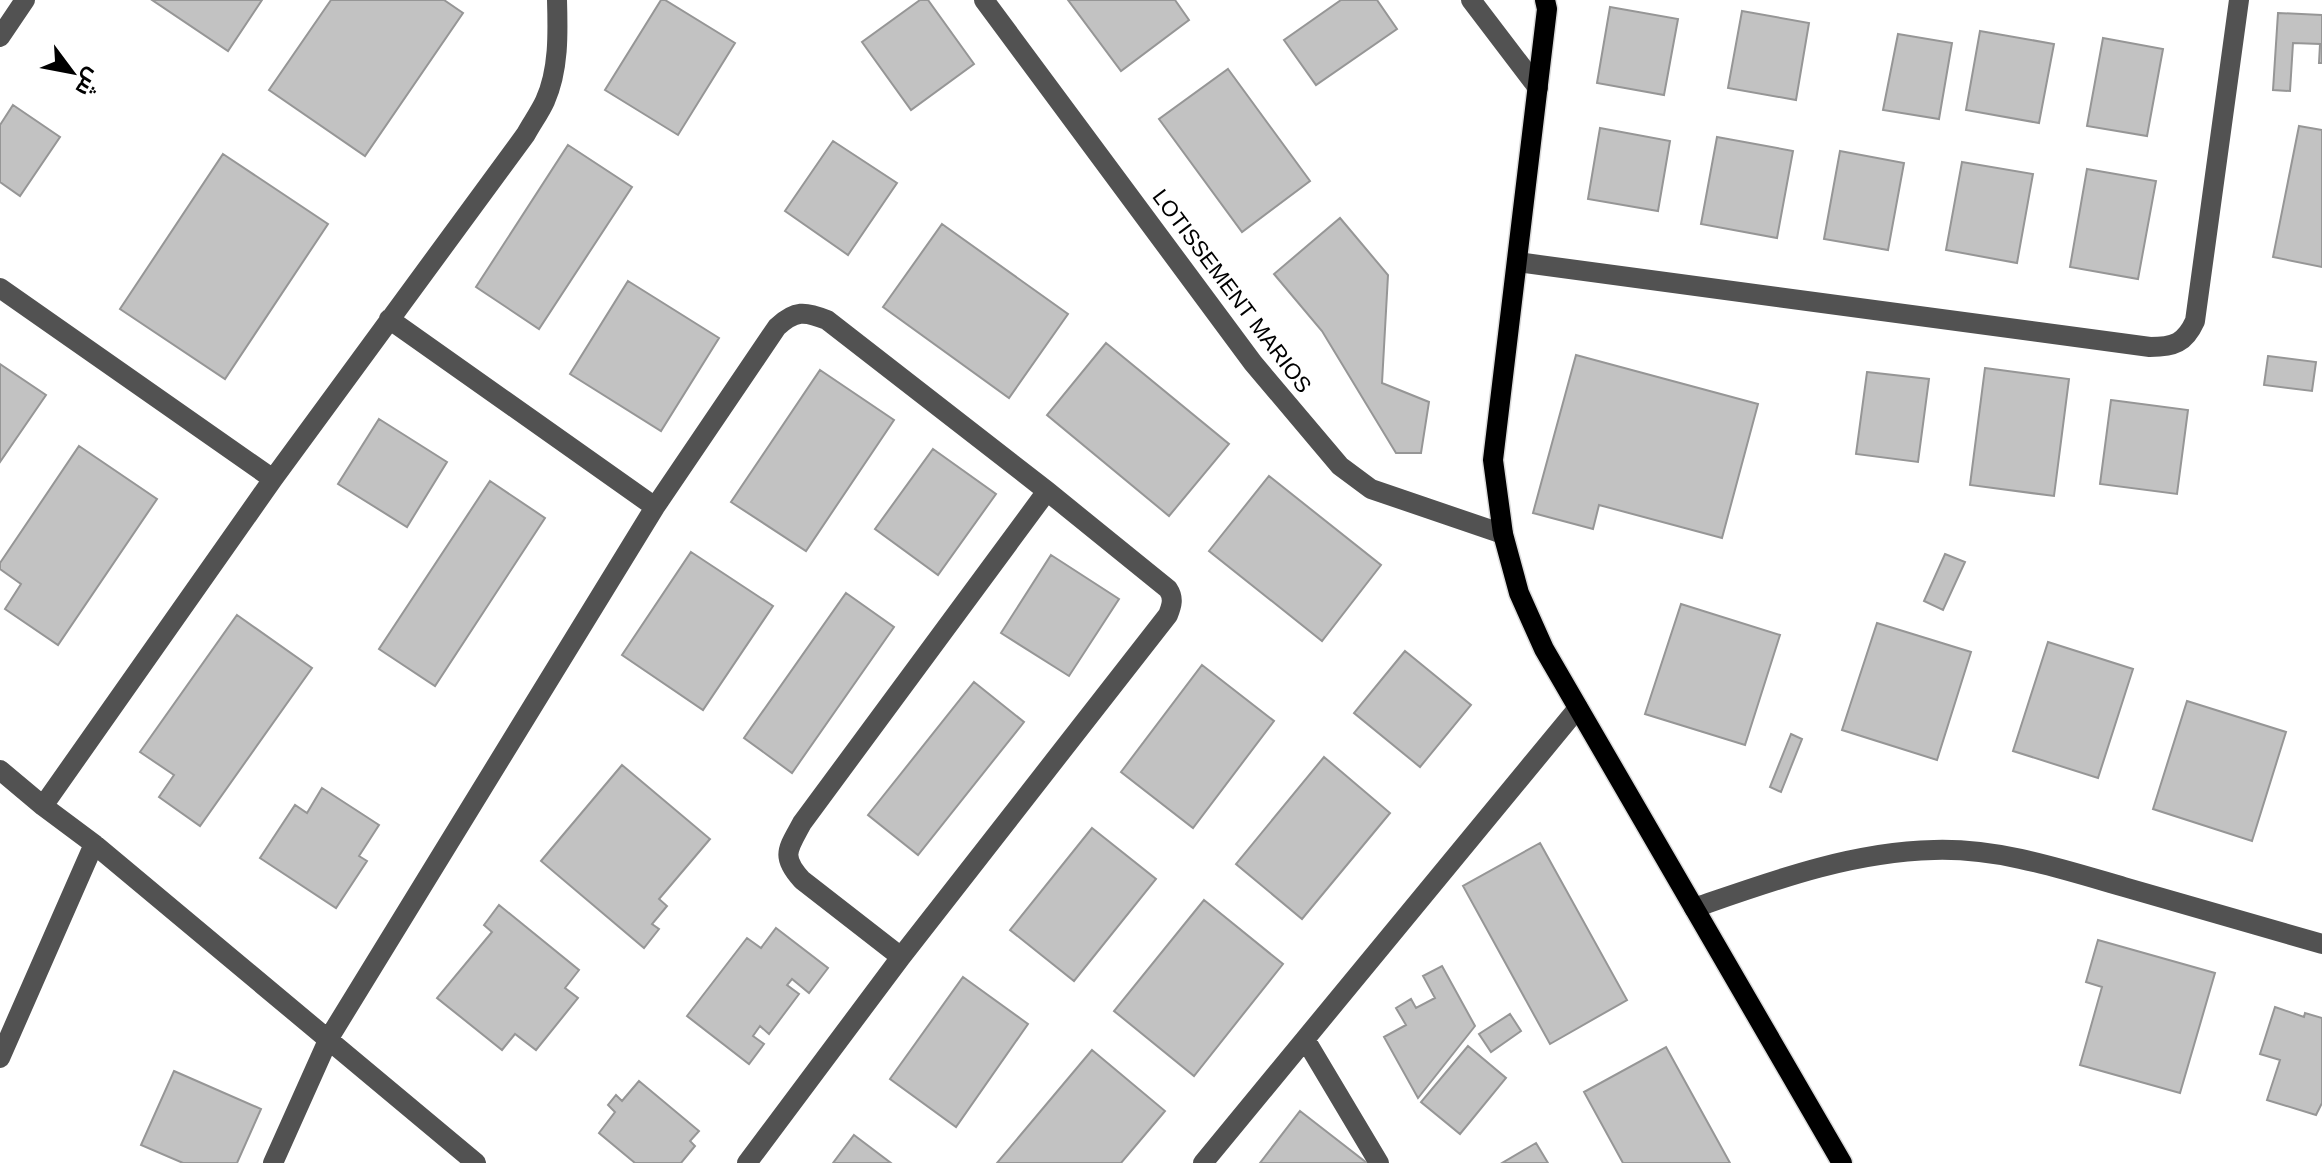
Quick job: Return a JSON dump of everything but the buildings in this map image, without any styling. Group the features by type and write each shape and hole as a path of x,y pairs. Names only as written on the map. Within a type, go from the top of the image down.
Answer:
{"main road":[{"path":"1545,0 1547,9 1493,460 1503,534 1519,593 1544,649 1842,1163"}],"street":[{"path":"0,37 25,0"},
{"path":"43,806 273,479 526,134 545,100 552,79 557,0"},
{"name":"LOTISSEMENT MARIOS","path":"984,0 1253,363 1340,466 1371,489 1503,534"},
{"path":"1471,0 1538,88"},
{"path":"1517,262 2150,347 2177,343 2189,335 2195,321 2239,0"},
{"path":"0,288 273,479"},
{"path":"273,1163 329,1038 655,507 777,327 788,317 801,313 827,320 1047,491 1172,594 1168,615 901,957 747,1163"},
{"path":"389,319 655,507"},
{"path":"901,957 790,868 786,858 790,844 802,823 1047,491"},
{"path":"1203,1163 1578,708"},
{"path":"0,770 329,1038 473,1162"},
{"path":"0,1058 94,844"},
{"path":"1694,908 1799,872 1865,857 1935,850 1986,852 2042,863 2322,944"},
{"path":"1305,1039 1379,1163"}]}
